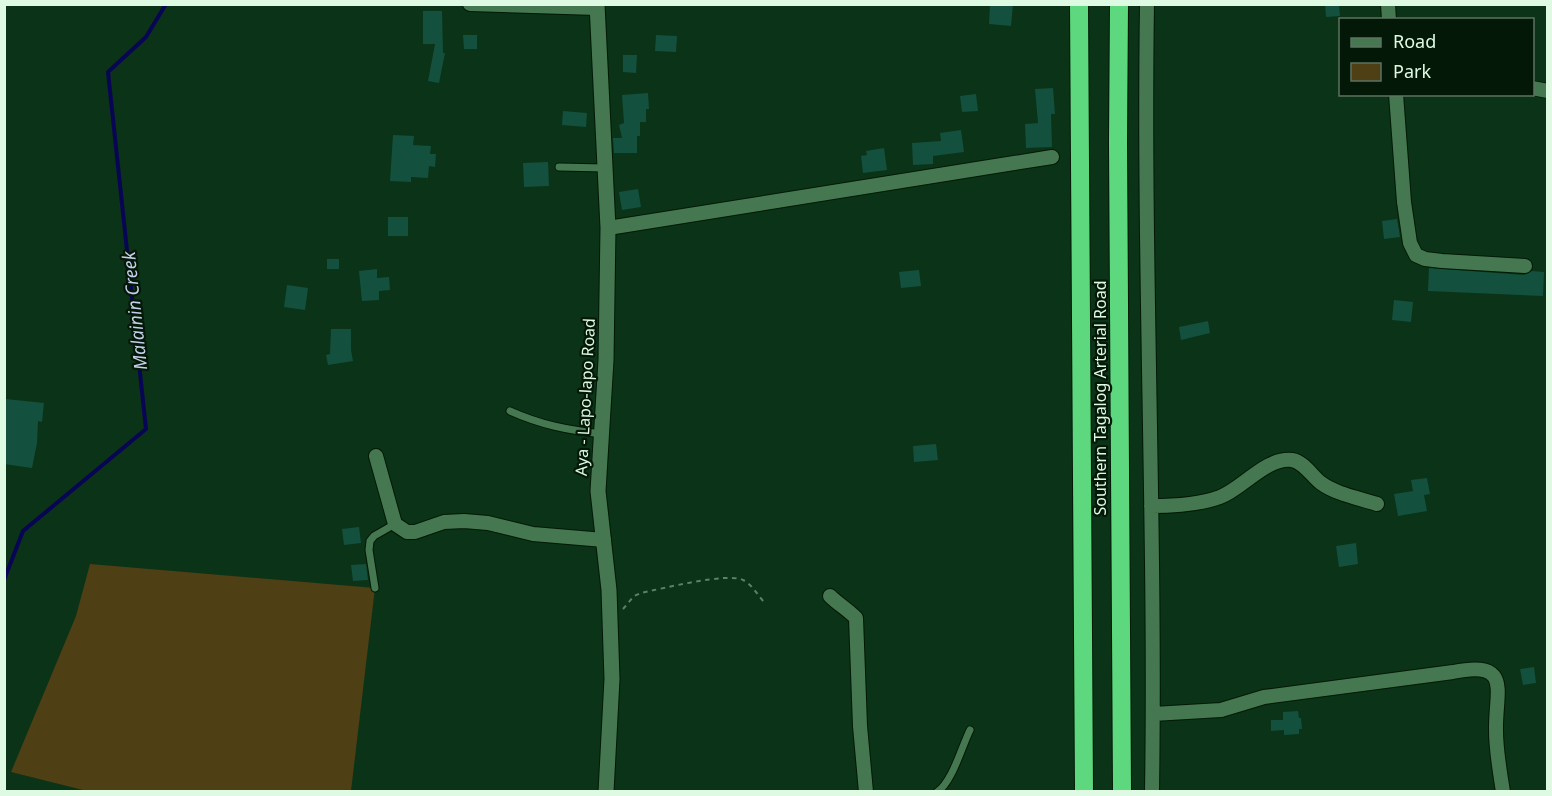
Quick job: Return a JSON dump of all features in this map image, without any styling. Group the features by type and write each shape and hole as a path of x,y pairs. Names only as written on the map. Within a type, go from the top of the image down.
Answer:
{"highway":[{"name":"Southern Tagalog Arterial Road","path":"1079,4 1084,792"},
{"name":"Southern Tagalog Arterial Road","path":"1119,4 1122,792"}],"street":[{"path":"470,4 597,6"},
{"path":"1147,4 1146,137 1152,792"},
{"name":"Aya - Lapo-lapo Road","path":"597,6 608,228 606,360 598,491 609,590 612,679 606,792"},
{"path":"1396,96 1404,202 1410,243 1416,255 1425,259 1442,261 1525,266"},
{"path":"608,228 1052,157"},
{"path":"376,456 395,524 408,532 415,532 444,522 464,521 488,523 533,534 604,540"},
{"path":"1151,506 1182,506 1220,497 1277,462 1294,460 1310,470 1321,483 1377,504"},
{"path":"830,596 856,618 860,726 866,792"},
{"path":"1153,714 1221,710 1264,697 1485,669 1495,676 1499,691 1496,731 1503,792"}],"lane":[{"path":"559,167 605,168"},
{"path":"510,411 549,426 602,434"},
{"path":"375,588 369,550 370,541 374,536 395,524"},
{"path":"936,792 950,776 970,730"}],"path":[{"path":"610,622 634,596 692,582 738,578 747,582 765,603"}],"green space":[{"path":"90,564 375,588 351,791 87,791 11,772 76,616"}],"building":[{"path":"990,4 1013,4 1011,26 989,24"},
{"path":"1325,4 1339,4 1340,16 1326,17"},
{"path":"423,11 442,11 443,53 445,53 439,83 428,81 435,44 423,44"},
{"path":"463,35 477,35 477,49 464,49"},
{"path":"656,35 677,36 676,52 655,51"},
{"path":"623,55 637,55 636,73 623,72"},
{"path":"1053,88 1055,114 1051,114 1052,147 1026,148 1025,124 1038,123 1035,89"},
{"path":"648,93 649,109 646,109 646,122 640,122 637,153 614,153 613,138 622,138 619,125 624,123 622,95"},
{"path":"976,94 978,111 962,112 960,96"},
{"path":"563,111 587,113 586,127 562,125"},
{"path":"961,130 964,152 933,156 933,164 913,165 912,143 941,141 940,133"},
{"path":"393,135 414,136 413,145 431,146 430,154 436,154 435,167 429,166 428,178 411,177 411,182 390,181"},
{"path":"884,148 887,170 863,173 861,156 867,155 866,151"},
{"path":"548,162 549,186 524,187 523,163"},
{"path":"638,189 641,207 622,210 619,192"},
{"path":"388,217 408,217 408,236 388,236"},
{"path":"1397,219 1400,237 1384,239 1382,221"},
{"path":"327,259 339,259 339,269 327,269"},
{"path":"1429,268 1524,275 1532,271 1544,272 1543,296 1428,291"},
{"path":"377,269 377,278 389,277 390,290 379,291 379,300 362,301 359,271"},
{"path":"919,270 921,286 901,288 899,272"},
{"path":"287,285 308,288 305,310 284,307"},
{"path":"1394,300 1413,302 1411,322 1392,320"},
{"path":"1208,321 1210,333 1181,340 1179,327"},
{"path":"331,329 351,329 353,361 328,365 326,355 330,354"},
{"path":"6,399 44,403 42,422 38,421 32,468 4,464"},
{"path":"936,444 938,460 914,462 913,446"},
{"path":"1427,478 1430,494 1424,495 1427,511 1398,516 1394,494 1413,491 1411,480"},
{"path":"359,527 361,543 344,545 342,529"},
{"path":"1356,543 1358,564 1339,567 1336,546"},
{"path":"366,564 368,580 353,581 351,565"},
{"path":"1534,667 1536,683 1523,685 1520,669"},
{"path":"1298,711 1302,729 1299,729 1299,734 1284,735 1284,730 1271,731 1271,720 1283,720 1283,712"}],"waterway":[{"name":"Malainin Creek","path":"4,580 23,531 146,429 108,72 146,37 166,4"}]}
